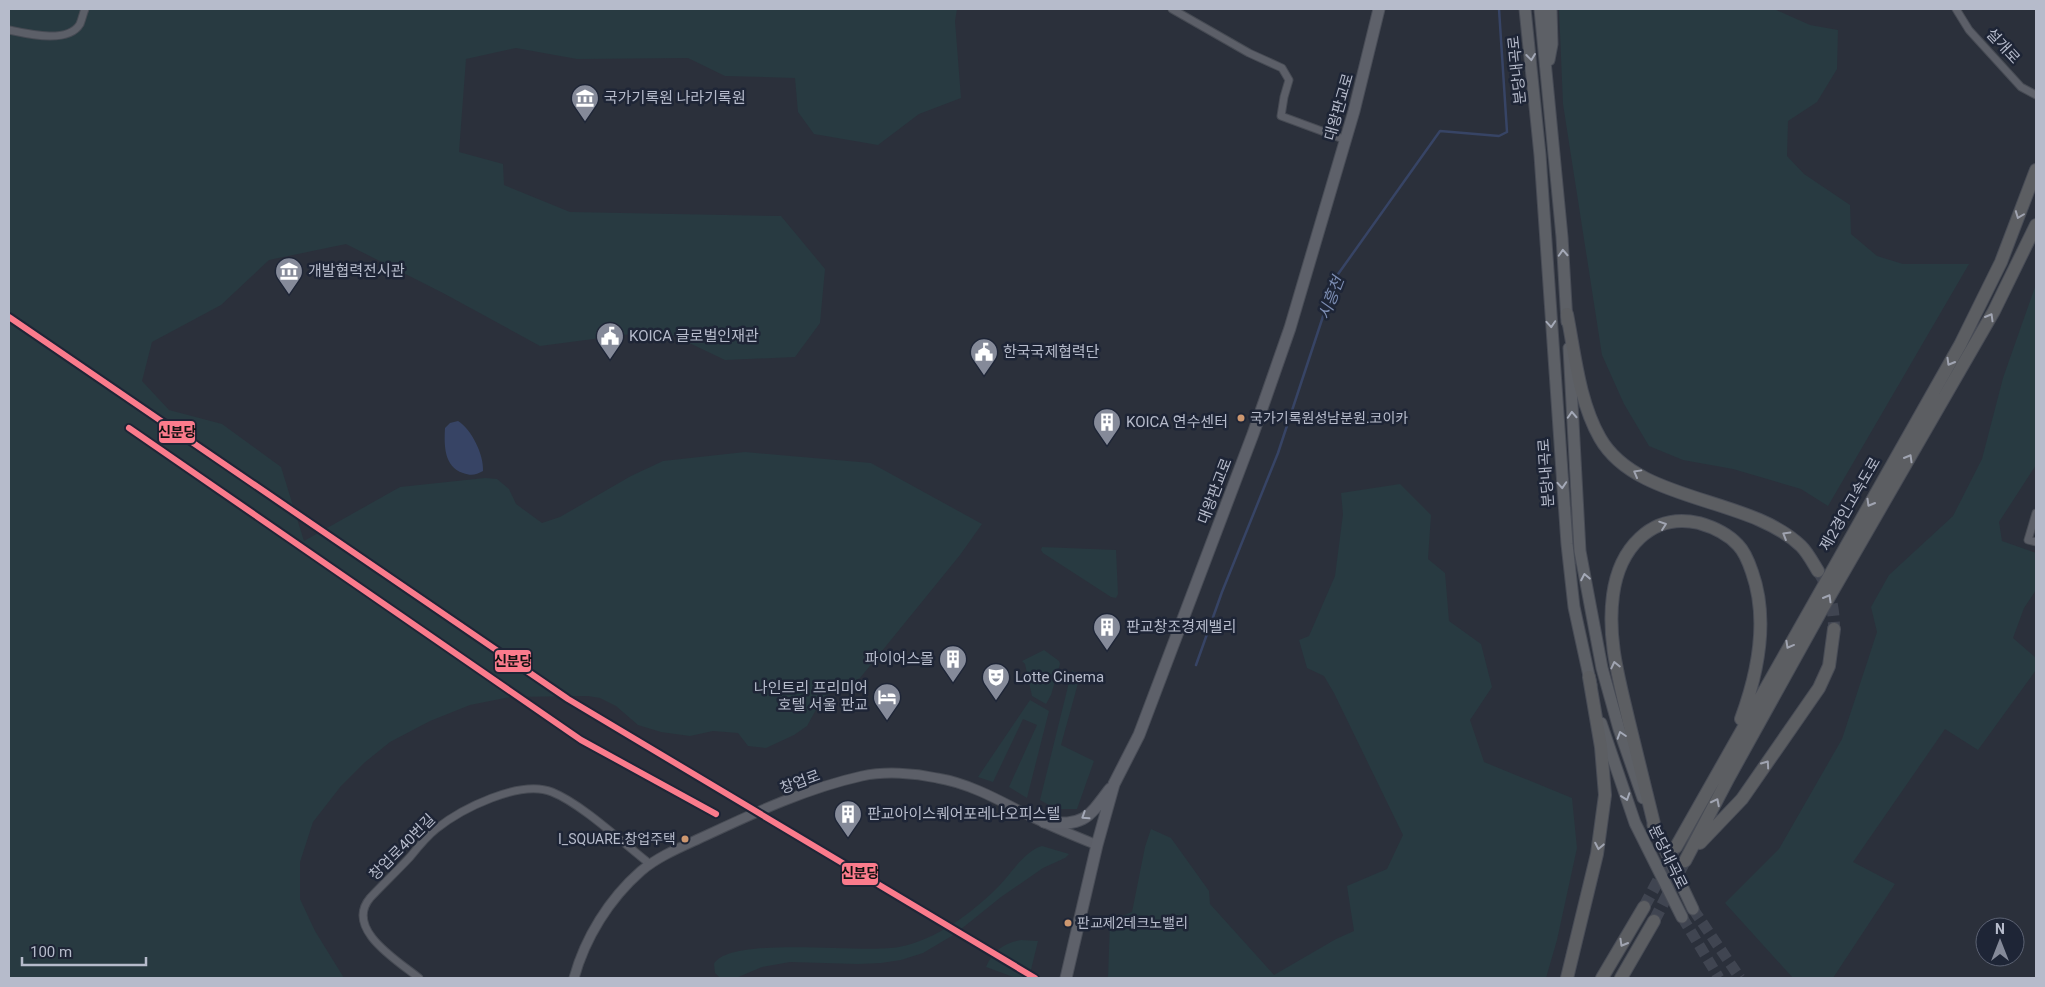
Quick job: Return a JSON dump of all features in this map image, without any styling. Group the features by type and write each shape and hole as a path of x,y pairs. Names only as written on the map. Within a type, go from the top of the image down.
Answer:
{"highway":[{"name":"분당내곡로","path":"1525,9 1540,155 1566,544 1574,607 1602,727 1634,823 1682,917"},
{"name":"분당내곡로","path":"1540,9 1562,237 1580,551 1602,668 1631,764 1656,832 1693,909"},
{"path":"1547,74 1552,44 1551,9"},
{"name":"제2경인고속도로","path":"1676,847 1960,345 2001,262 2036,170"},
{"name":"제2경인고속도로","path":"1834,629 1829,666 1819,688 1742,799 1688,857 1729,777 1821,611 1994,311 2036,225"},
{"path":"1566,314 1586,405 1601,439 1613,456 1632,471 1649,479 1772,527 1801,546 1818,571"},
{"path":"1656,832 1614,658 1612,608 1616,579 1625,554 1632,545 1652,529 1674,521 1713,527 1739,546 1751,569 1759,597 1758,660 1751,691 1722,766"},
{"path":"1567,978 1597,854 1603,814 1604,795 1601,747 1589,677"},
{"path":"1602,978 1644,907"},
{"path":"1621,978 1654,921"}],"main road":[{"name":"대왕판교로","path":"1066,978 1097,845 1114,784 1139,735 1253,434 1290,328 1346,140 1368,61 1379,9"},
{"path":"1044,822 1073,823 1086,818 1114,784"}],"street":[{"path":"9,30 48,36 67,35 79,25 85,9"},
{"path":"1172,9 1249,53 1282,68 1289,80 1284,97 1282,116 1346,140"},
{"name":"설개로","path":"1956,9 1969,30 2022,86 2036,94"},
{"path":"2036,513 2028,540 2036,542"},
{"name":"창업로","path":"574,978 590,935 622,891 650,864 664,855 759,812 810,792 863,776 909,774 938,778 996,798 1044,822 1097,845"},
{"name":"창업로40번길","path":"419,978 369,934 365,926 364,908 370,898 434,830 463,812 508,792 530,788 549,791 584,812 650,864"}],"shaded area":[{"path":"9,9 957,9 955,21 961,98 919,114 878,145 814,134 798,112 795,78 725,76 688,58 577,59 516,48 466,59 459,152 503,164 504,185 570,212 781,216 825,269 820,323 795,357 725,360 662,330 540,346 443,293 346,244 269,260 221,305 152,342 142,381 169,410 222,424 281,467 304,541 400,487 485,478 497,479 509,489 516,504 542,523 560,517 631,476 663,461 745,452 871,463 982,524 960,555 860,678 823,697 807,726 794,735 766,748 748,746 738,733 713,731 690,736 661,732 638,725 616,706 600,698 588,696 510,697 470,705 430,721 390,742 364,763 341,786 313,822 300,862 300,899 315,931 344,978 9,978"},
{"path":"1559,9 1774,9 1810,25 1838,30 1837,69 1817,102 1788,121 1787,156 1804,174 1850,205 1851,234 1877,256 1903,264 1969,264 1828,506 1801,489 1733,469 1683,460 1649,446 1624,404 1602,355 1563,104"},
{"path":"2036,284 2036,465 1999,522 2002,541 2036,553 2036,590 2024,608 2013,638 2036,658 2036,670 1978,750 1945,729 1853,862 1895,884 1833,978 1793,978 1725,903 1779,849 1842,739 1877,632 1871,607 1889,575 1953,516 1982,459 2003,378"},
{"path":"1400,484 1431,515 1428,559 1445,573 1449,621 1481,644 1492,687 1470,720 1484,762 1572,798 1577,848 1557,940 1546,978 1108,978 1110,921 1132,912 1145,847 1151,829 1171,838 1209,891 1210,904 1274,975 1336,939 1354,931 1347,886 1387,869 1403,835 1334,693 1324,676 1307,668 1299,640 1309,636 1335,576 1343,514 1341,493"},
{"path":"1042,547 1116,550 1118,594 1116,598 1111,597 1043,553"},
{"path":"1044,650 1059,661 1060,664 1051,695 1046,704 1032,696 1025,664 1022,661"},
{"path":"1072,670 1080,676 1061,745 1094,761 1077,809 1056,809 1040,800"},
{"path":"1030,700 1049,711 1027,798 1009,787 1037,725 1023,719 993,782 978,777"},
{"path":"1042,846 1069,854 1065,858 1043,868 1001,897 955,934 923,953 901,960 881,963 790,962 762,967 736,978 720,978 715,973 714,964 725,955 745,950 799,947 882,949 899,947 926,938 940,932 965,916 998,887 1029,853"},
{"path":"1021,940 1038,941 1029,978 1016,978 986,967 996,952 1009,943"}],"water":[{"path":"458,421 468,430 476,443 483,471 471,475 463,473 452,466 446,455 445,428 450,423"}],"waterway":[{"name":"시흥천","path":"1196,665 1222,592 1278,453 1336,277 1440,131 1499,136 1507,132 1499,9"}],"tunnel":[{"path":"1818,571 1826,585 1830,599 1834,629"},
{"path":"1644,907 1676,847"},
{"path":"1654,921 1685,861"},
{"path":"1693,909 1740,978"},
{"path":"1682,917 1719,978"}],"transit line":[{"name":"신분당","path":"9,317 568,699 1035,978"},
{"name":"신분당","path":"129,428 581,740 716,814"}],"place":[{"name":"국가기록원 나라기록원","path":"585,122"},
{"name":"개발협력전시관","path":"289,295"},
{"name":"KOICA 글로벌인재관","path":"610,360"},
{"name":"한국국제협력단","path":"984,376"},
{"name":"국가기록원성남분원.코이카","path":"1241,418"},
{"name":"KOICA 연수센터","path":"1107,446"},
{"name":"판교창조경제밸리","path":"1107,651"},
{"name":"파이어스몰","path":"953,683"},
{"name":"Lotte Cinema","path":"996,701"},
{"name":"나인트리 프리미어 호텔 서울 판교","path":"887,721"},
{"name":"판교아이스퀘어포레나오피스텔","path":"848,838"},
{"name":"I_SQUARE.창업주택","path":"685,839"},
{"name":"판교제2테크노밸리","path":"1068,923"}]}
